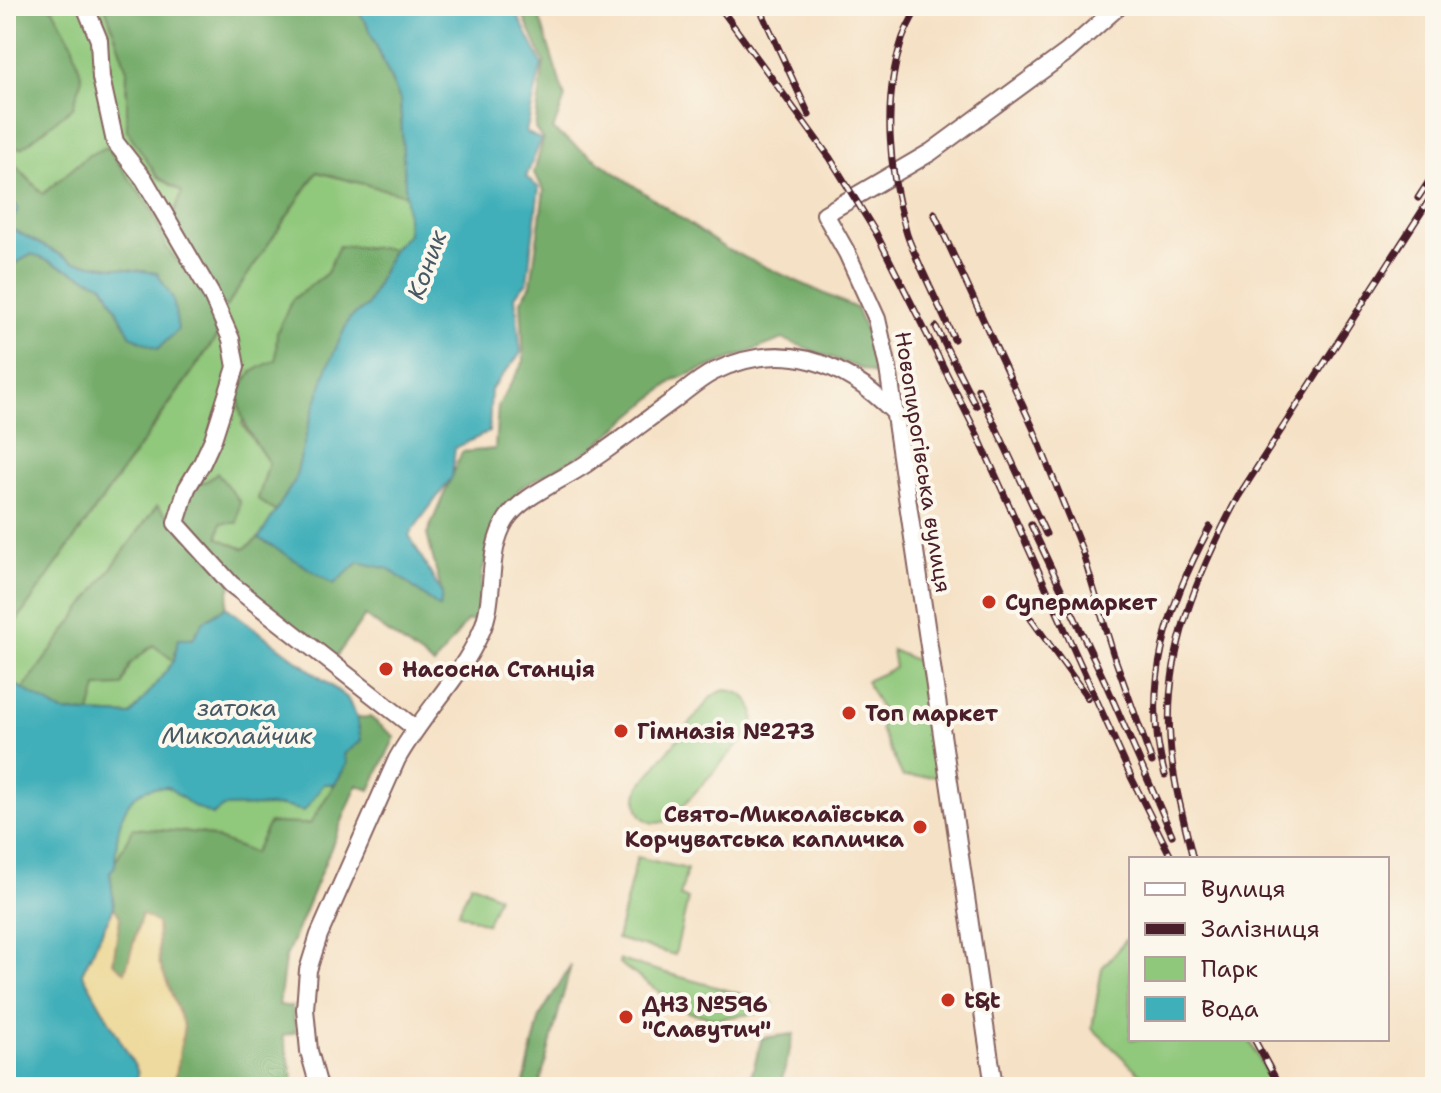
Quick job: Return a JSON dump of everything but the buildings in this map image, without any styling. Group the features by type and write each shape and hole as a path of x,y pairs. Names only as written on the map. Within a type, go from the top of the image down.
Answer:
{"street":[{"path":"85,6 99,40 101,78 115,142 144,179 211,294 231,339 236,367 213,439 187,488 176,523 231,584 416,729"},
{"name":"Новопирогівська вулиця","path":"994,1087 895,413 877,319 847,253 825,214 941,145 1067,52 1119,6"},
{"path":"319,1087 309,1051 305,1009 308,970 319,935 397,759 453,682 481,632 489,608 500,531 507,518 518,506 588,463 710,373 735,363 791,355 826,363 873,394 895,413"}],"green space":[{"path":"6,6 47,6 53,9 72,43 82,78 73,107 22,148 11,147 6,156"},
{"path":"47,6 105,6 127,70 126,90 157,176 182,192 200,274 175,259 166,247 152,211 136,192 89,155 43,194 6,155 53,10"},
{"path":"105,6 354,6 366,22 400,100 406,195 317,172 226,307 212,295 217,336 6,636 6,279 12,265 32,254 104,285 131,336 157,273 74,262 9,228 6,156 43,194 89,155 107,147 152,211 166,247 175,259 198,273 170,224 182,192 157,176 127,130 127,70"},
{"path":"519,6 536,6 565,98 553,130 726,249 856,308 885,378 783,339 674,380 593,448 519,489 483,568 477,620 467,621 434,665 365,616 336,657 231,584 226,607 203,622 193,639 178,639 174,661 153,645 130,664 122,686 97,687 90,713 62,712 23,689 157,506 176,523 187,488 207,481 217,473 240,502 237,523 221,523 218,538 244,549 259,538 334,583 359,562 389,568 440,608 442,594 427,534 462,452 495,449 498,406 524,361 521,301 531,285 544,190 534,173 543,140 535,129 544,62"},
{"path":"317,172 406,195 408,234 393,249 339,246 327,273 292,300 277,332 276,360 252,372 242,424 269,463 258,499 276,512 259,538 244,549 218,538 221,523 217,474 187,488 176,523 156,507 23,689 6,679 6,636 217,337 211,294 226,306"},
{"path":"339,246 393,249 367,306 349,319 309,424 295,480 276,512 258,499 269,463 248,430 240,406 240,394 253,372 276,360 277,332 292,300 327,273"},
{"path":"226,607 347,698 357,718 347,764 310,824 270,824 254,854 202,833 115,866 6,722 117,772"},
{"path":"154,645 174,661 131,715 90,713 97,687"},
{"path":"892,650 922,663 938,776 903,777 881,730 881,709 866,681 895,668"},
{"path":"724,690 739,693 749,701 753,713 752,729 673,817 664,822 649,821 643,817 637,804 640,786 712,696"},
{"path":"370,717 395,737 370,790 357,785 285,959 279,1005 292,1007 296,1032 283,1036 295,1087 174,1087 184,1026 159,962 157,924 141,915 125,973 113,963 120,917 114,907 110,872 133,828 202,833 254,853 269,823 310,824 347,764 344,754 361,741 357,718"},
{"path":"637,857 687,869 680,897 688,899 675,955 617,939"},
{"path":"471,883 498,896 487,924 458,913"},
{"path":"1129,936 1129,1041 1250,1041 1273,1087 1133,1087 1142,1076 1092,1028 1102,968"},
{"path":"620,960 773,1003 765,1012 716,1019 688,1012 619,963"},
{"path":"571,965 539,1087 523,1087 540,1016"},
{"path":"794,1034 780,1087 748,1087 762,1038"}],"sand":[{"path":"114,907 120,917 113,962 125,972 142,914 157,923 159,962 184,1026 174,1087 139,1087 137,1070 82,973"}],"water":[{"name":"Коник","path":"354,6 513,6 542,64 526,132 541,140 526,177 539,188 527,282 515,296 521,353 491,389 489,432 455,448 452,477 409,535 442,594 440,608 389,569 359,562 334,584 259,538 295,480 327,368 349,319 367,306 393,249 408,234 400,100 366,22"},
{"path":"10,196 18,208 10,228 74,262 157,273 173,299 178,330 158,349 131,336 104,285 32,254 12,265 6,279 6,198"},
{"name":"затока Миколайчик","path":"226,607 347,698 357,718 361,741 344,754 347,764 335,784 324,784 304,811 282,806 223,807 212,815 193,806 168,787 148,789 130,801 121,822 115,866 110,872 114,907 82,973 137,1070 139,1087 6,1087 6,679 62,712 131,715 174,661 178,639 193,639 203,622"}],"railway":[{"path":"719,6 830,158 876,233 977,434 1132,779 1171,857"},
{"path":"759,6 809,115"},
{"path":"918,6 896,63 890,136 900,208 920,266"},
{"path":"1418,198 1435,172"},
{"path":"1193,857 1173,770 1170,706 1178,644 1197,584 1238,497 1435,191"},
{"path":"934,213 1033,428 1082,550 1113,653 1152,762"},
{"path":"917,259 954,339"},
{"path":"936,327 976,406"},
{"path":"978,389 1046,534"},
{"path":"1031,525 1172,835"},
{"path":"1165,775 1158,743 1156,710 1162,647 1182,586 1210,527"},
{"path":"1031,619 1088,698"},
{"path":"1255,1041 1280,1087"}],"place":[{"name":"Супермаркет","path":"989,602"},
{"name":"Насосна Станція","path":"386,669"},
{"name":"Топ маркет","path":"849,713"},
{"name":"Гімназія №273","path":"621,731"},
{"name":"Свято-Миколаївська Корчуватська капличка","path":"920,827"},
{"name":"t&t","path":"948,1000"},
{"name":"ДНЗ №596 \"Славутич\"","path":"626,1017"}]}
